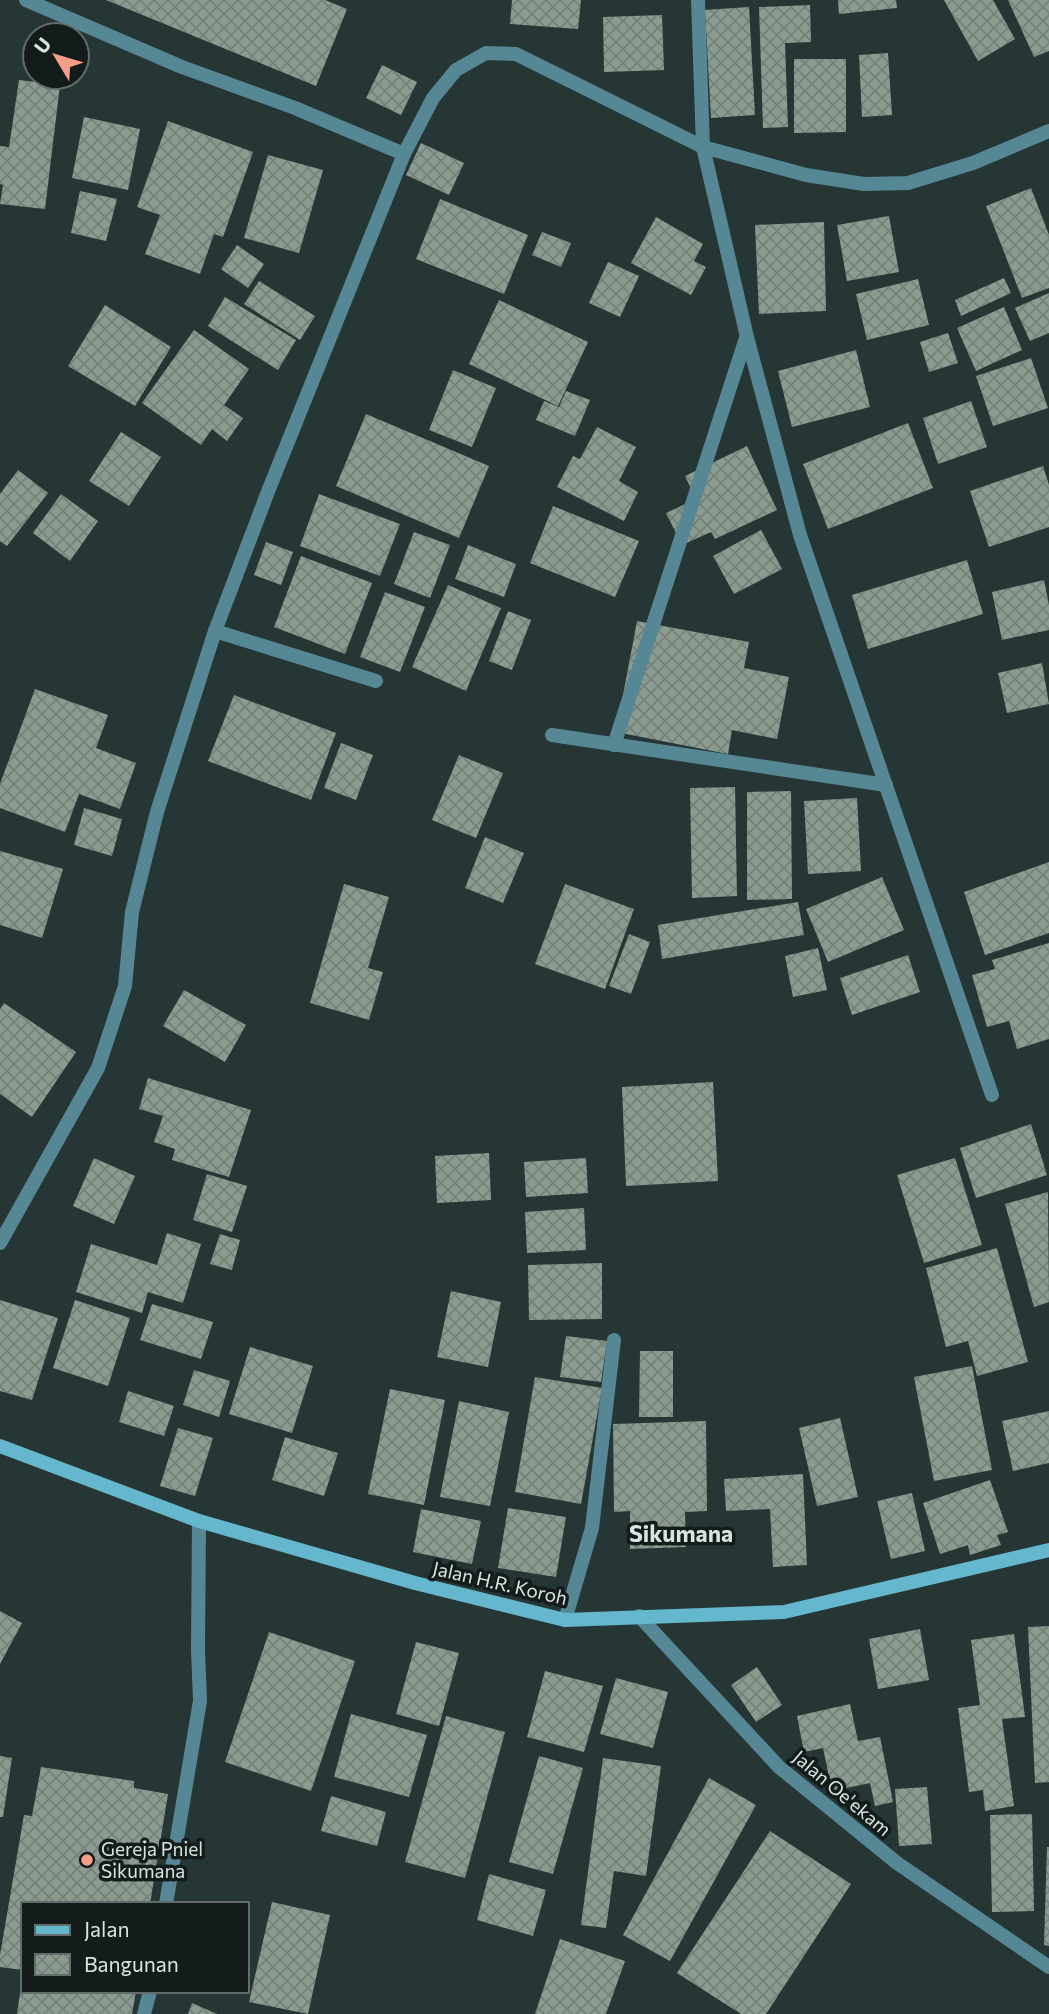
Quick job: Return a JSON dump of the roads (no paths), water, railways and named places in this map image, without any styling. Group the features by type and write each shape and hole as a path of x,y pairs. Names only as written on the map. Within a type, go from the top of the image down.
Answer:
{"main road":[{"name":"Jalan H.R. Koroh","path":"0,1446 199,1521 415,1583 565,1620 784,1612 1049,1550"}],"street":[{"path":"26,0 182,67 295,108 404,154"},
{"path":"698,0 703,147 747,337 800,535 992,1096"},
{"path":"0,1243 98,1068 125,986 132,912 157,812 215,631 269,489 404,154 433,98 456,70 486,53 516,54 703,147 806,175 864,184 908,183 973,163 1049,131"},
{"path":"614,745 747,337"},
{"path":"215,631 376,681"},
{"path":"552,735 886,785"},
{"path":"565,1620 592,1528 614,1339"},
{"path":"166,1902 200,1701 199,1521"},
{"name":"Jalan Oe'ekam","path":"639,1616 779,1767 897,1863 1049,1967"},
{"path":"144,2014 149,1993"}],"place":[{"name":"Gereja Pniel Sikumana","path":"87,1860"}],"district":[{"name":"Sikumana","path":"681,1534"}]}
